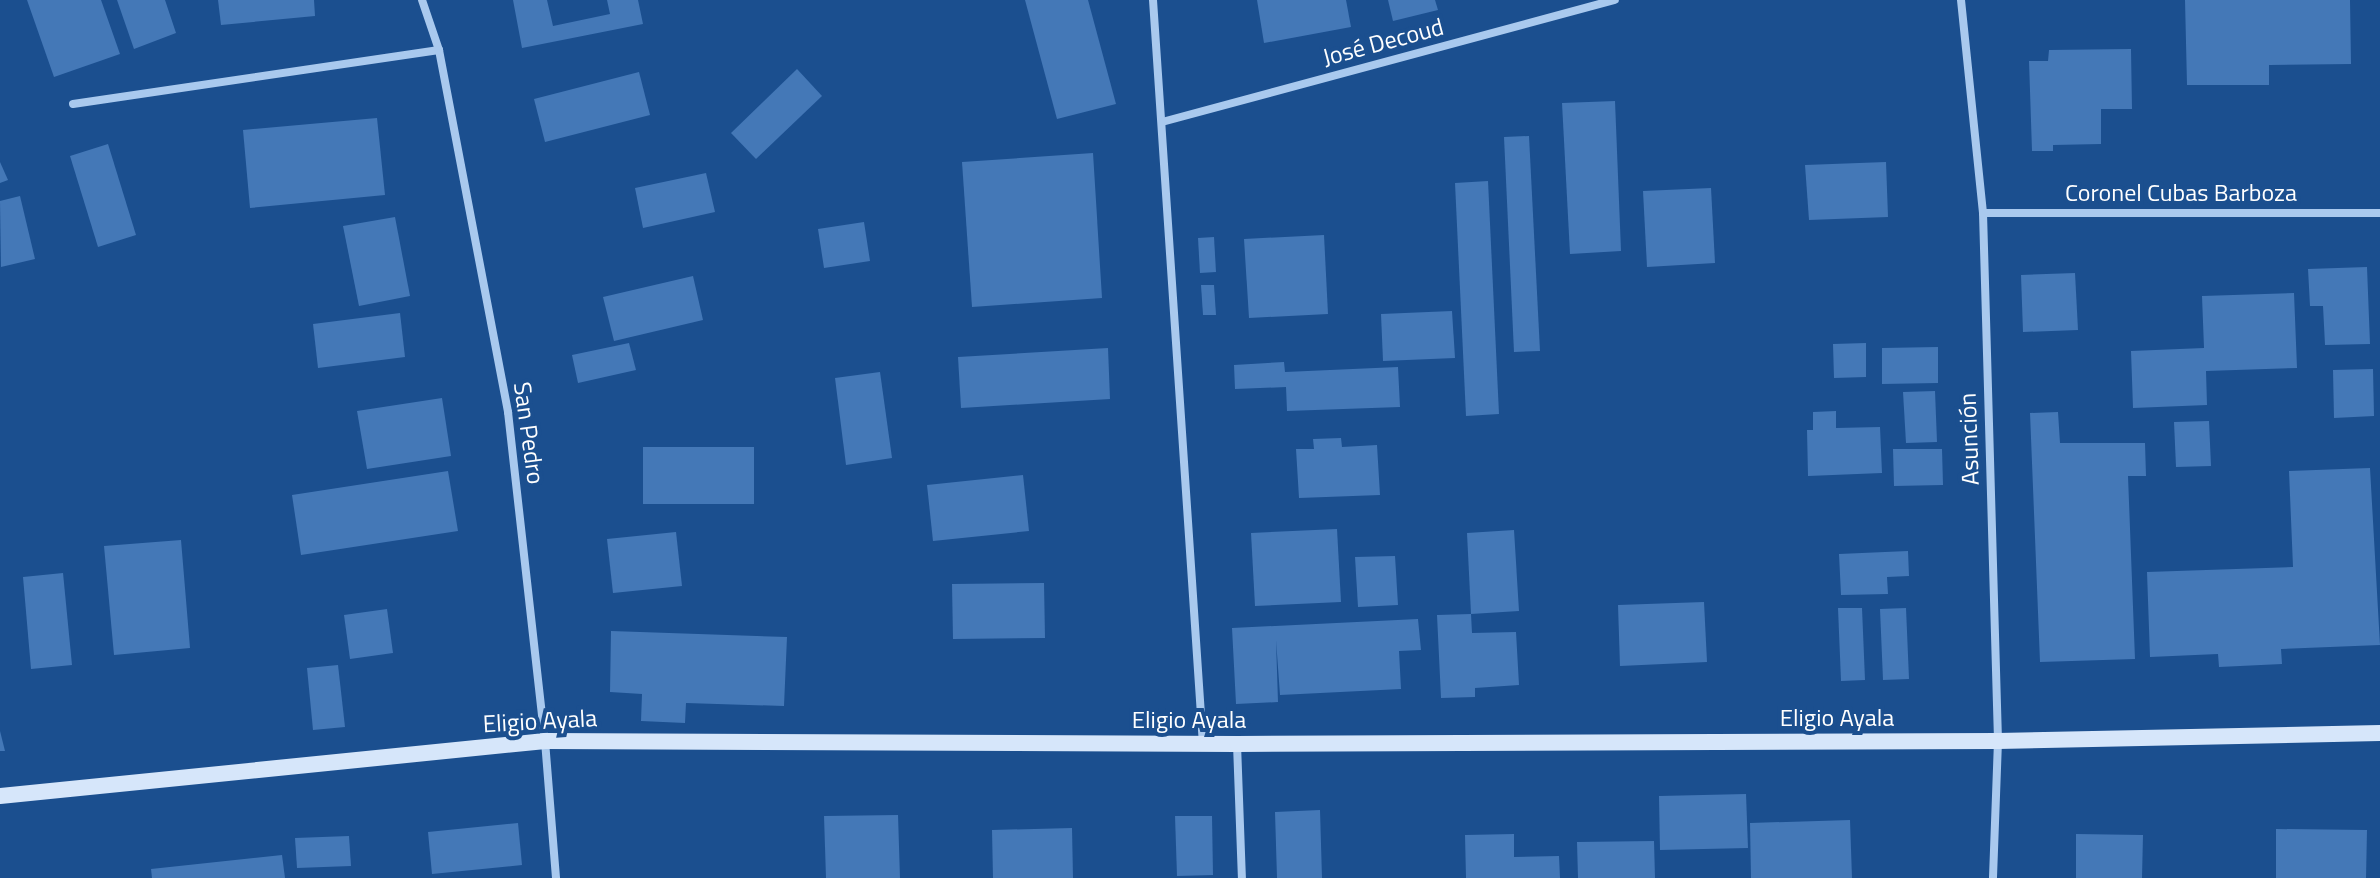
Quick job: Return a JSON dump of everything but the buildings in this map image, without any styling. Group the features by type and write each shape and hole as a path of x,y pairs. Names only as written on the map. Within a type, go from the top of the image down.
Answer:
{"street":[{"name":"San Pedro","path":"422,0 439,50 508,412 545,741 556,878"},
{"path":"1153,0 1203,744"},
{"name":"José Decoud","path":"1162,122 1615,0"},
{"name":"Asunción","path":"1961,0 1983,213 1998,741 1993,878"},
{"path":"73,104 439,50"},
{"name":"Coronel Cubas Barboza","path":"1983,213 2380,213"},
{"name":"Eligio Ayala","path":"0,796 545,741 1203,744 1998,741 2380,733"},
{"path":"1237,744 1242,878"}]}
